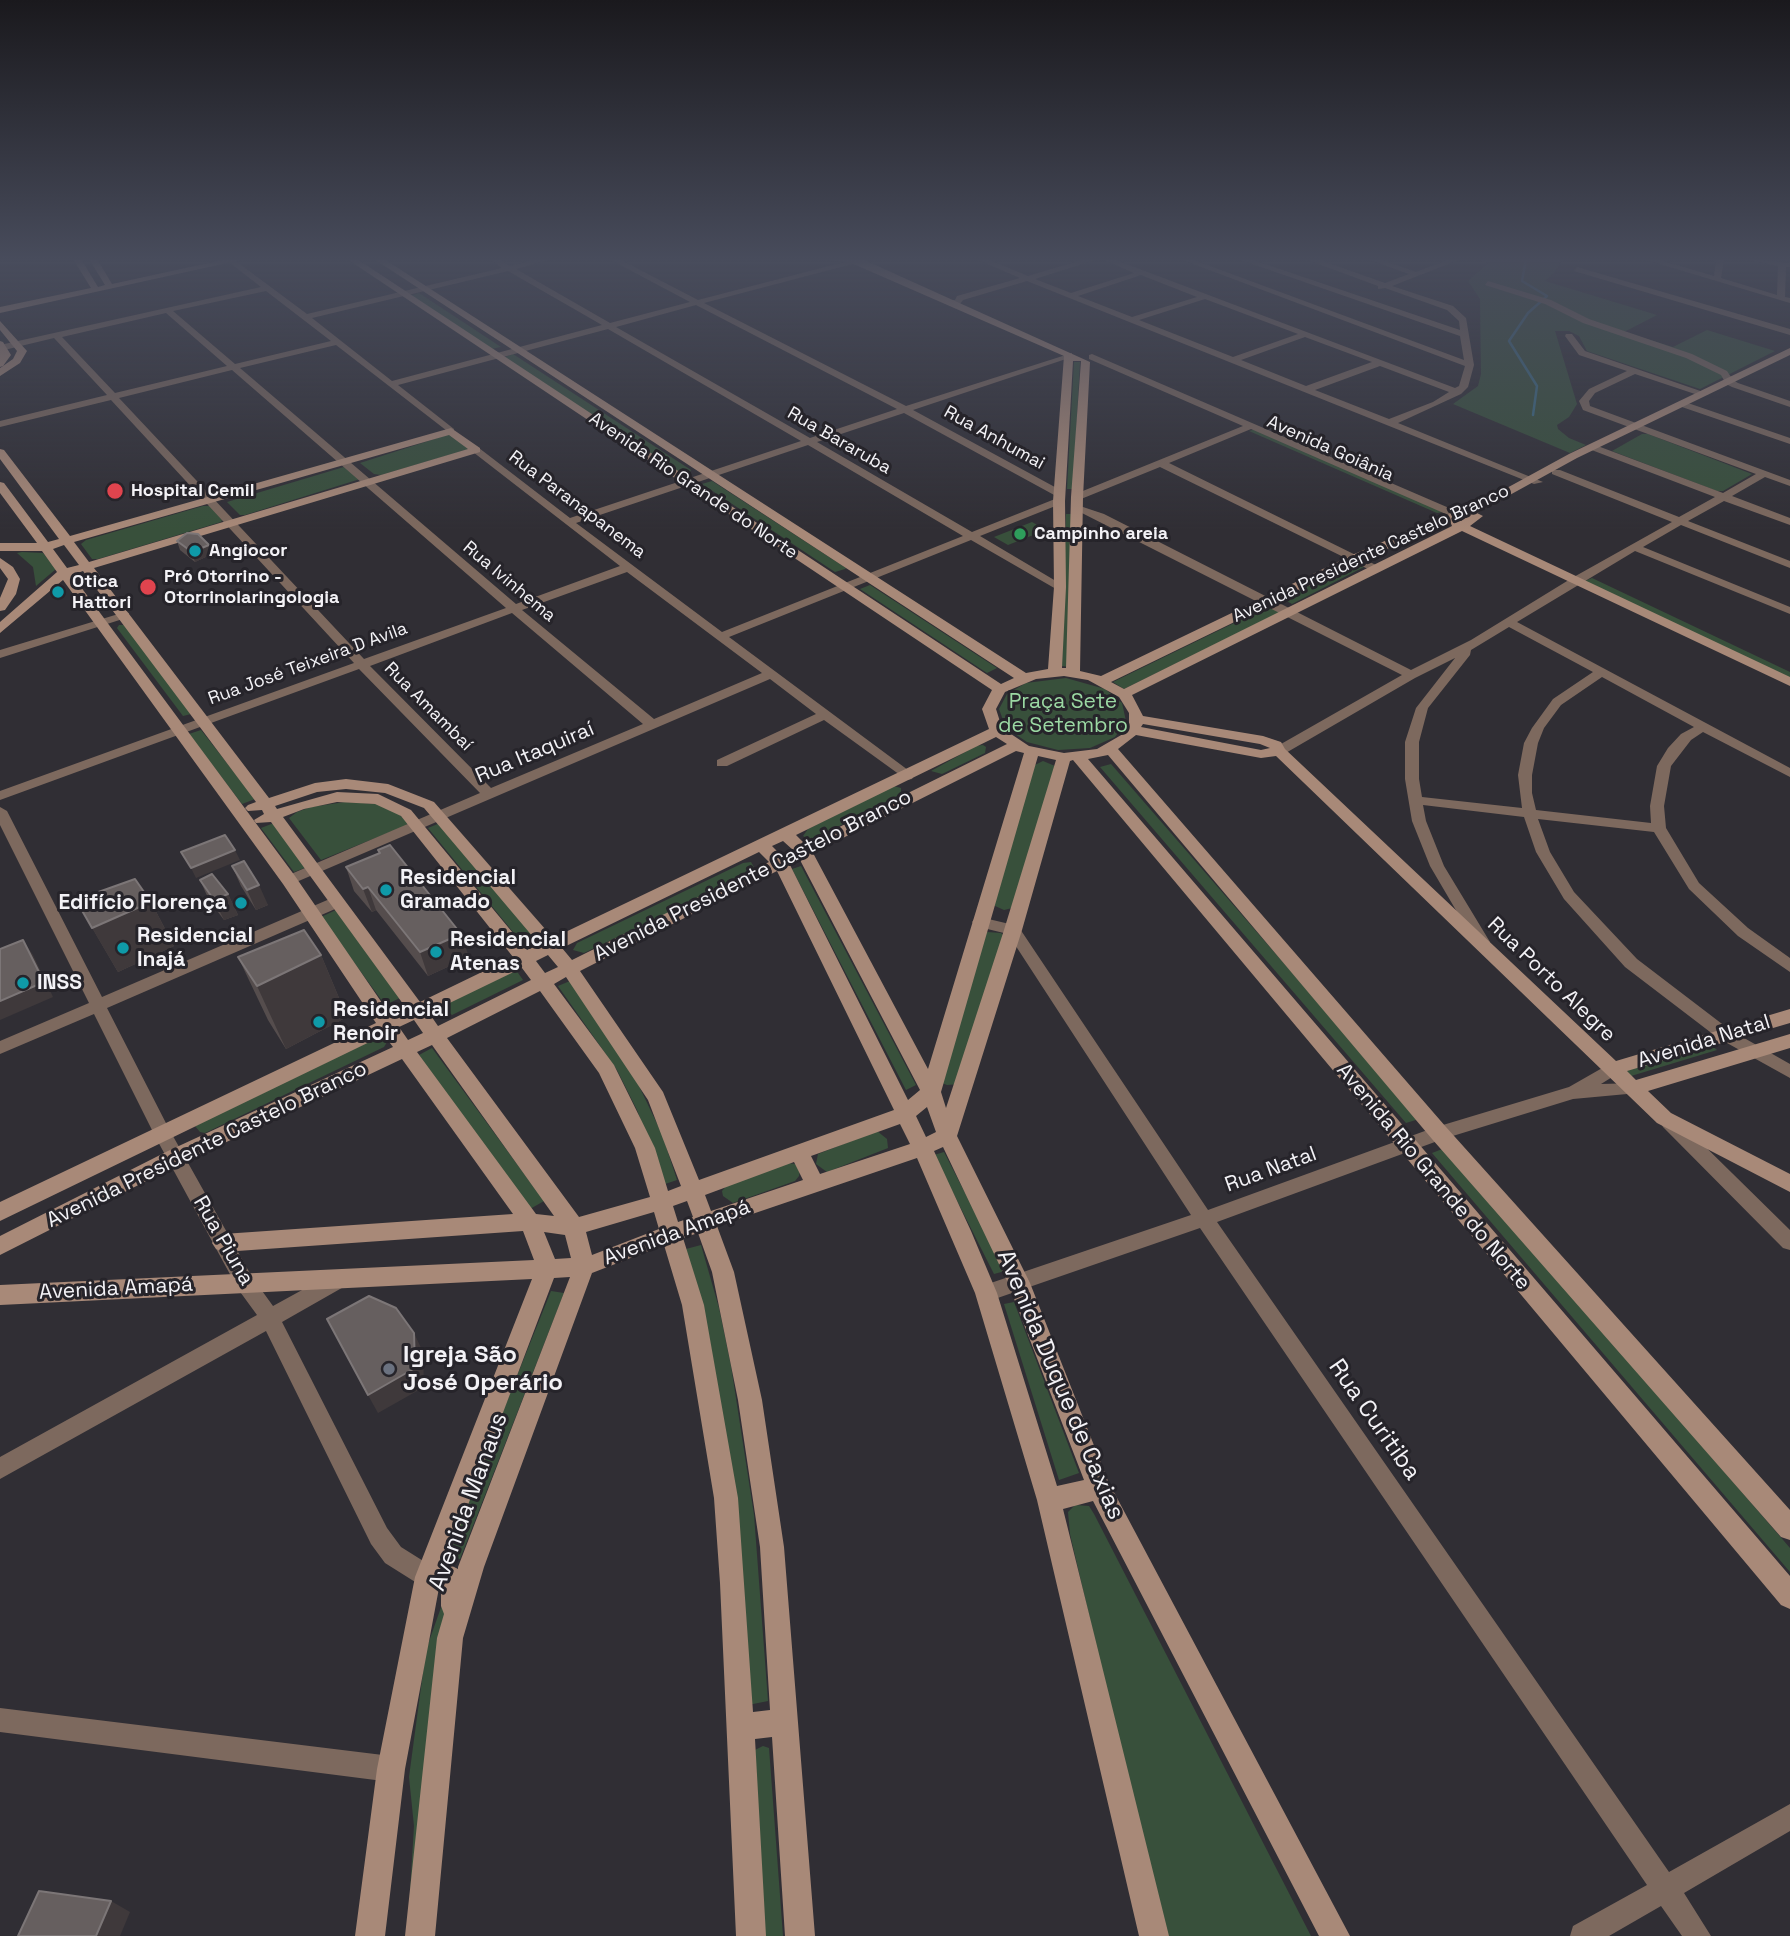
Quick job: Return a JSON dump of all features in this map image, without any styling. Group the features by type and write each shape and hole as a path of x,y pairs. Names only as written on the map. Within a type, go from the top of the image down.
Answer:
{"street":[{"path":"0,373 20,358 21,349"},
{"name":"Rua Amambaí","path":"69,349 362,665 490,795"},
{"name":"Rua Ivinhema","path":"214,349 514,610 654,726"},
{"path":"0,424 308,349"},
{"name":"Rua Paranapanema","path":"347,349 568,522 907,776"},
{"name":"Avenida Rio Grande do Norte","path":"487,349 1000,689"},
{"name":"Rua Bararuba","path":"649,349 1060,587"},
{"name":"Rua Anhumai","path":"788,349 906,410 1060,501"},
{"name":"Avenida Goiânia","path":"1064,349 1464,521 1790,670"},
{"name":"Avenida Goiânia","path":"1067,349 1081,356"},
{"path":"1208,349 1534,480"},
{"path":"1234,360 1264,349"},
{"path":"1348,349 1458,392"},
{"path":"1428,349 1470,365"},
{"path":"1391,422 1458,392 1469,375 1467,349"},
{"path":"1579,349 1582,353 1704,394"},
{"path":"1669,349 1724,373 1732,384 1790,404"},
{"name":"Avenida Rio Grande do Norte","path":"517,350 1023,677"},
{"path":"390,384 517,350"},
{"name":"Avenida Presidente Castelo Branco","path":"1685,405 1704,394 1732,384 1790,351"},
{"path":"568,522 906,410 1081,356"},
{"path":"1055,672 1060,587 1060,501 1081,356"},
{"path":"1073,673 1081,356"},
{"name":"Avenida Presidente Castelo Branco","path":"1124,694 1411,551 1534,480 1685,405 1790,357"},
{"path":"1308,389 1381,362"},
{"path":"1634,371 1592,391 1584,405 1790,484"},
{"path":"1685,405 1790,441"},
{"path":"1077,503 1161,463 1246,428"},
{"name":"Avenida Goiânia","path":"1246,428 1445,519 1464,521"},
{"path":"0,547 19,549 41,542 67,541 451,431"},
{"path":"1596,449 1790,522"},
{"name":"Avenida Presidente Castelo Branco","path":"1534,480 1556,472 1596,449"},
{"path":"0,629 64,573 476,450"},
{"path":"0,452 125,614 202,724 314,869 574,1227 584,1267"},
{"path":"1161,463 1374,568"},
{"path":"1556,472 1790,565"},
{"path":"1135,724 1261,754 1279,751 1411,675 1475,643 1582,577 1764,474"},
{"path":"0,485 6,505 41,542 101,622 312,912 388,1026 530,1222 547,1267"},
{"path":"6,505 34,497"},
{"path":"722,636 1060,501 1077,503 1411,675"},
{"name":"Avenida Presidente Castelo Branco","path":"1102,681 1356,558 1445,519"},
{"path":"1393,542 1411,551"},
{"path":"1636,548 1790,611"},
{"path":"0,562 14,579 13,587 1,609"},
{"name":"Rua José Teixeira D Avila","path":"0,796 629,567"},
{"name":"Avenida Goiânia","path":"1582,577 1790,682"},
{"path":"0,654 125,614"},
{"path":"1510,622 1790,773"},
{"path":"1475,643 1432,692 1416,724 1411,760 1414,800 1437,866 1487,950"},
{"path":"1055,672 1073,673 1102,681 1124,694 1133,706 1135,724 1121,744 1071,757 1024,748 997,731 989,709 1000,689 1023,677 1055,672"},
{"path":"1601,672 1558,702 1538,728 1531,743 1525,775 1528,812 1534,831 1555,873 1587,917 1649,978 1724,1034 1790,1072"},
{"name":"Rua Itaquiraí","path":"289,880 771,674"},
{"path":"722,763 825,715"},
{"path":"1702,727 1686,737 1664,766 1657,806 1659,828 1694,886 1743,932 1790,965"},
{"name":"Avenida Presidente Castelo Branco","path":"0,1212 997,731"},
{"path":"931,1092 981,922 1024,748"},
{"name":"Avenida Presidente Castelo Branco","path":"0,1245 175,1157 436,1035 781,864 925,789 1024,748"},
{"name":"Avenida Rio Grande do Norte","path":"1110,749 1439,1133 1790,1528"},
{"name":"Rua Porto Alegre","path":"1279,751 1664,1118 1790,1242"},
{"name":"Avenida Rio Grande do Norte","path":"1071,757 1790,1596"},
{"path":"947,1136 1071,757"},
{"path":"907,776 925,789"},
{"path":"244,820 315,788 360,784 403,793 429,805 569,968 656,1097 723,1272 760,1463 772,1547 800,1936"},
{"path":"268,810 337,797 364,797 393,805 418,825 586,1038 618,1090 645,1148 693,1306 726,1497 751,1936"},
{"path":"1414,800 1659,828"},
{"name":"Rua Piuna","path":"0,811 162,1133 245,1283 270,1318 379,1536 393,1555 428,1577"},
{"name":"Avenida Duque de Caxias","path":"786,834 803,852 931,1092 947,1136 1019,1283 1099,1488 1335,1936"},
{"name":"Avenida Duque de Caxias","path":"762,846 781,864 922,1148 961,1231 986,1293 1049,1500 1154,1936"},
{"path":"0,1048 337,902"},
{"path":"981,922 1013,930"},
{"name":"Rua Curitiba","path":"1013,930 1204,1219 1698,1936"},
{"name":"Avenida Natal","path":"1611,1069 1790,1016"},
{"name":"Avenida Natal","path":"1632,1088 1790,1041"},
{"name":"Rua Natal","path":"1573,1092 1611,1069"},
{"name":"Rua Natal","path":"986,1293 1204,1219 1439,1133 1573,1092 1632,1088"},
{"name":"Avenida Amapá","path":"223,1243 530,1222 574,1227 661,1202 905,1114 931,1092"},
{"path":"1664,1118 1790,1184"},
{"name":"Avenida Amapá","path":"0,1295 584,1267 672,1233 922,1148 947,1136"},
{"path":"799,1153 815,1184"},
{"name":"Avenida Manaus","path":"370,1936 391,1769 428,1577 547,1267"},
{"name":"Avenida Manaus","path":"418,1932 450,1638 471,1567 584,1267"},
{"path":"0,1469 345,1277"},
{"path":"1049,1500 1099,1488"},
{"path":"428,1577 443,1575 454,1584 450,1638"},
{"path":"0,1720 391,1769"},
{"path":"740,1727 783,1722"},
{"path":"1583,1936 1790,1817"},
{"path":"375,1898 383,1936"}],"green space":[{"path":"1481,349 1561,349 1577,404 1569,417 1557,425 1558,429 1569,438 1586,445 1570,453 1453,404 1478,386 1481,374"},
{"path":"1586,349 1775,351 1700,389"},
{"path":"513,354 691,470 690,472 680,474 505,357"},
{"path":"1074,362 1080,362 1073,489 1067,489"},
{"path":"1256,429 1443,512 1437,513 1249,431"},
{"path":"1642,434 1752,474 1723,491 1717,491 1612,451"},
{"path":"453,435 469,449 381,475 374,474 360,463"},
{"path":"344,467 360,479 245,515 240,515 227,502"},
{"path":"712,481 846,568 835,572 702,484"},
{"path":"210,506 221,522 98,559 92,559 81,544 86,540"},
{"path":"1066,514 1072,514 1069,667 1062,666"},
{"name":"Campinho areia","path":"1032,522 1046,530 1008,545 994,537"},
{"path":"17,553 43,553 56,569 36,586 33,567"},
{"path":"1355,563 1364,567 1292,604 1283,599"},
{"path":"1592,578 1790,672 1790,679 1585,581"},
{"path":"870,585 997,668 987,673 860,589"},
{"path":"1269,606 1281,612 1124,689 1113,682"},
{"path":"119,625 125,625 191,714 183,716 117,628"},
{"name":"Praça Sete de Setembro","path":"1066,678 1105,689 1122,703 1126,721 1115,737 1090,748 1058,750 1027,742 1006,728 999,709 1007,694 1026,683"},
{"path":"201,730 255,799 242,804 189,734"},
{"path":"976,746 986,747 985,753 942,774 931,771"},
{"path":"1043,761 1055,766 1012,908 1004,910 993,905 1035,765"},
{"path":"1111,764 1419,1119 1406,1123 1100,767"},
{"path":"893,786 901,788 901,794 818,837 808,839 803,836 808,829"},
{"path":"345,802 377,804 396,811 408,823 321,860 289,818 311,807"},
{"path":"274,823 307,867 294,872 261,828"},
{"path":"440,823 535,937 522,943 428,828"},
{"path":"751,862 755,869 751,873 584,953 573,950 577,943 743,863"},
{"path":"801,866 916,1085 906,1090 792,869"},
{"path":"336,910 400,998 385,1005 321,917"},
{"path":"987,932 1001,933 1005,937 960,1084 947,1085 942,1083 982,936"},
{"path":"516,970 523,980 452,1015 443,1008 444,1005"},
{"path":"570,981 638,1084 662,1134 677,1180 665,1184 637,1110 617,1070 558,986"},
{"path":"380,1036 387,1042 384,1047 205,1133 195,1126"},
{"path":"1709,1043 1717,1050 1631,1076 1625,1069"},
{"path":"432,1048 544,1201 530,1209 419,1055"},
{"path":"877,1131 887,1139 888,1148 827,1172 816,1164 818,1154"},
{"path":"1445,1148 1790,1548 1790,1572 1432,1153"},
{"path":"944,1152 1005,1271 994,1274 934,1155"},
{"path":"788,1163 795,1164 800,1170 795,1181 733,1203 723,1196 722,1191 728,1184"},
{"path":"701,1245 719,1308 731,1366 754,1515 768,1701 748,1705 730,1460 709,1336 686,1249"},
{"path":"551,1291 564,1293 460,1559 445,1556"},
{"path":"1014,1302 1079,1473 1059,1480 1004,1304"},
{"path":"1075,1505 1089,1506 1094,1514 1311,1936 1164,1936 1070,1534 1068,1512"},
{"path":"445,1596 449,1602 409,1908 414,1826 409,1777 426,1650"},
{"path":"763,1746 769,1748 783,1936 765,1936 755,1750"}],"building":[{"path":"187,533 198,534 209,545 192,552 177,541"},
{"path":"225,835 235,850 191,868 181,852"},
{"path":"390,845 461,934 420,952 368,887 363,889 346,867 380,853 378,850"},
{"path":"244,861 259,885 247,890 232,866"},
{"path":"212,874 228,894 214,900 200,880"},
{"path":"135,879 151,902 92,928 76,900"},
{"path":"304,930 321,955 257,986 238,957"},
{"path":"23,940 44,982 0,1001 0,949"},
{"name":"Igreja São José Operário","path":"369,1296 396,1308 414,1333 415,1368 368,1395 327,1319"},
{"path":"39,1891 111,1901 96,1936 18,1936"}],"waterway":[{"path":"1514,349 1537,386 1533,415"}],"place":[{"name":"Hospital Cemil","path":"115,491"},
{"name":"Campinho areia","path":"1020,534"},
{"name":"Angiocor","path":"195,551"},
{"name":"Pró Otorrino - Otorrinolaringologia","path":"148,587"},
{"name":"Otica Hattori","path":"58,592"},
{"name":"Residencial Gramado","path":"386,890"},
{"name":"Edifício Florença","path":"241,903"},
{"name":"Residencial Inajá","path":"123,948"},
{"name":"Residencial Atenas","path":"436,952"},
{"name":"INSS","path":"23,983"},
{"name":"Residencial Renoir","path":"319,1022"},
{"name":"Igreja São José Operário","path":"389,1369"}]}
